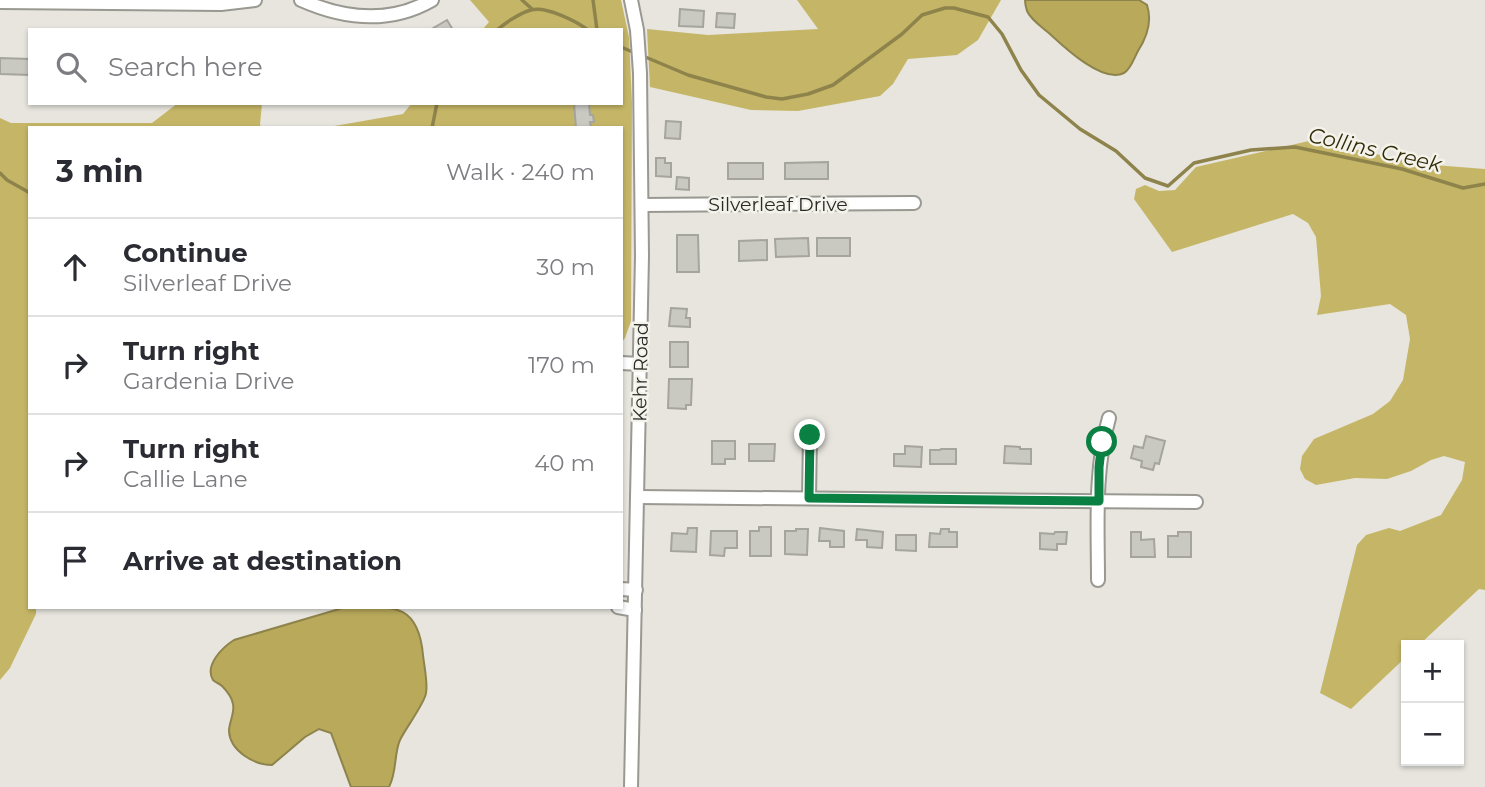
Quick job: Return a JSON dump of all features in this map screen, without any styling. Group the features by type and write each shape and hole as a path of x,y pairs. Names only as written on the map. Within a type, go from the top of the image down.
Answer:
{"street":[{"path":"0,2 221,5 255,0"},
{"path":"301,0 332,12 363,17 417,8 432,0"},
{"name":"Kehr Road","path":"631,0 637,30 640,73 642,205 631,787"},
{"name":"Silverleaf Drive","path":"642,205 914,204"},
{"path":"623,363 640,364"},
{"path":"1098,580 1099,467 1109,418"},
{"path":"809,498 810,435"},
{"path":"637,497 1196,502"},
{"path":"623,589 636,590"},
{"path":"623,608 635,610"}],"shaded area":[{"path":"470,0 621,0 629,37 632,103 631,321 623,340 623,126 334,126 403,114 410,105 623,105 623,28 484,28 489,22"},
{"path":"797,0 1001,0 978,40 957,55 908,59 893,84 880,96 798,111 751,110 650,87 647,29 708,35 818,29"},
{"path":"1025,0 1139,0 1147,5 1148,28 1126,71 1115,75 1106,73 1074,55 1037,23 1027,11"},
{"path":"175,105 262,105 261,126 28,126 28,609 36,609 36,614 10,668 0,680 0,118 11,123 152,123"},
{"path":"1313,140 1421,164 1485,169 1485,590 1479,589 1424,640 1401,640 1401,662 1351,709 1320,693 1357,545 1366,535 1389,528 1400,531 1441,515 1462,480 1465,462 1444,456 1387,479 1355,478 1316,485 1305,479 1300,469 1302,456 1314,439 1373,414 1390,401 1403,380 1410,339 1406,315 1390,304 1317,315 1321,296 1316,237 1308,223 1293,214 1172,252 1134,199 1136,189 1145,185 1159,191 1175,190 1196,167"},
{"path":"339,609 394,609 408,616 415,624 420,637 426,693 400,740 389,787 351,787 331,733 319,729 305,737 272,765 251,760 238,751 229,731 233,714 231,699 222,686 213,680 211,674 216,657 234,640"}],"building":[{"path":"680,9 704,11 703,27 679,26"},
{"path":"717,13 735,14 734,28 716,27"},
{"path":"447,20 452,28 433,28"},
{"path":"0,58 28,59 28,75 0,74"},
{"path":"574,105 589,105 594,122 590,122 591,126 576,126"},
{"path":"666,121 681,122 680,139 665,138"},
{"path":"656,158 665,158 665,163 671,163 671,177 656,176"},
{"path":"828,162 828,179 785,179 785,163"},
{"path":"728,163 763,163 763,179 728,179"},
{"path":"677,177 689,178 689,190 676,189"},
{"path":"677,235 698,235 699,272 677,272"},
{"path":"808,238 809,256 776,257 775,239"},
{"path":"817,238 850,238 850,256 817,256"},
{"path":"767,240 767,260 739,261 739,241"},
{"path":"671,308 687,309 686,318 690,318 690,327 669,326"},
{"path":"670,342 688,342 688,367 670,367"},
{"path":"669,379 692,379 691,405 686,405 686,409 668,408"},
{"path":"1146,436 1165,441 1159,464 1155,463 1153,470 1141,467 1142,461 1131,458 1134,446 1143,448"},
{"path":"712,441 735,441 735,459 725,459 725,464 712,464"},
{"path":"749,444 775,444 774,461 749,461"},
{"path":"905,446 922,447 921,467 894,466 894,454 905,454"},
{"path":"1005,446 1031,449 1031,464 1004,463"},
{"path":"956,449 956,464 930,464 930,450"},
{"path":"759,527 771,527 771,556 750,556 750,531 759,531"},
{"path":"688,528 697,528 696,552 671,551 672,533 687,534"},
{"path":"820,528 844,531 844,547 830,547 830,541 819,541"},
{"path":"808,529 807,555 785,554 785,531"},
{"path":"857,529 883,532 882,548 867,547 867,540 856,540"},
{"path":"941,529 957,532 957,547 929,547 930,533 940,534"},
{"path":"711,531 737,531 737,548 725,548 724,556 710,555"},
{"path":"1067,532 1066,544 1057,544 1057,550 1040,549 1040,533"},
{"path":"1131,532 1141,532 1141,540 1154,539 1155,557 1131,557"},
{"path":"1178,532 1191,532 1191,557 1168,557 1168,536 1178,536"},
{"path":"896,535 916,535 916,551 896,550"}],"waterway":[{"path":"522,0 532,9"},
{"path":"593,0 597,28"},
{"name":"Collins Creek","path":"643,56 688,75 782,99 833,85 902,34 922,15 954,8 988,17 1002,34 1021,70 1039,95 1080,129 1116,151 1145,178 1168,186 1194,163 1251,150 1295,147 1402,169 1463,188 1485,184"},
{"name":"Collins Creek","path":"499,28 522,13 537,9 561,15 585,28"},
{"name":"Collins Creek","path":"623,48 635,53"},
{"name":"Collins Creek","path":"432,126 437,105"},
{"name":"Collins Creek","path":"0,173 28,192"}],"route":[{"path":"810,435 809,498 1099,501 1102,442"}]}
